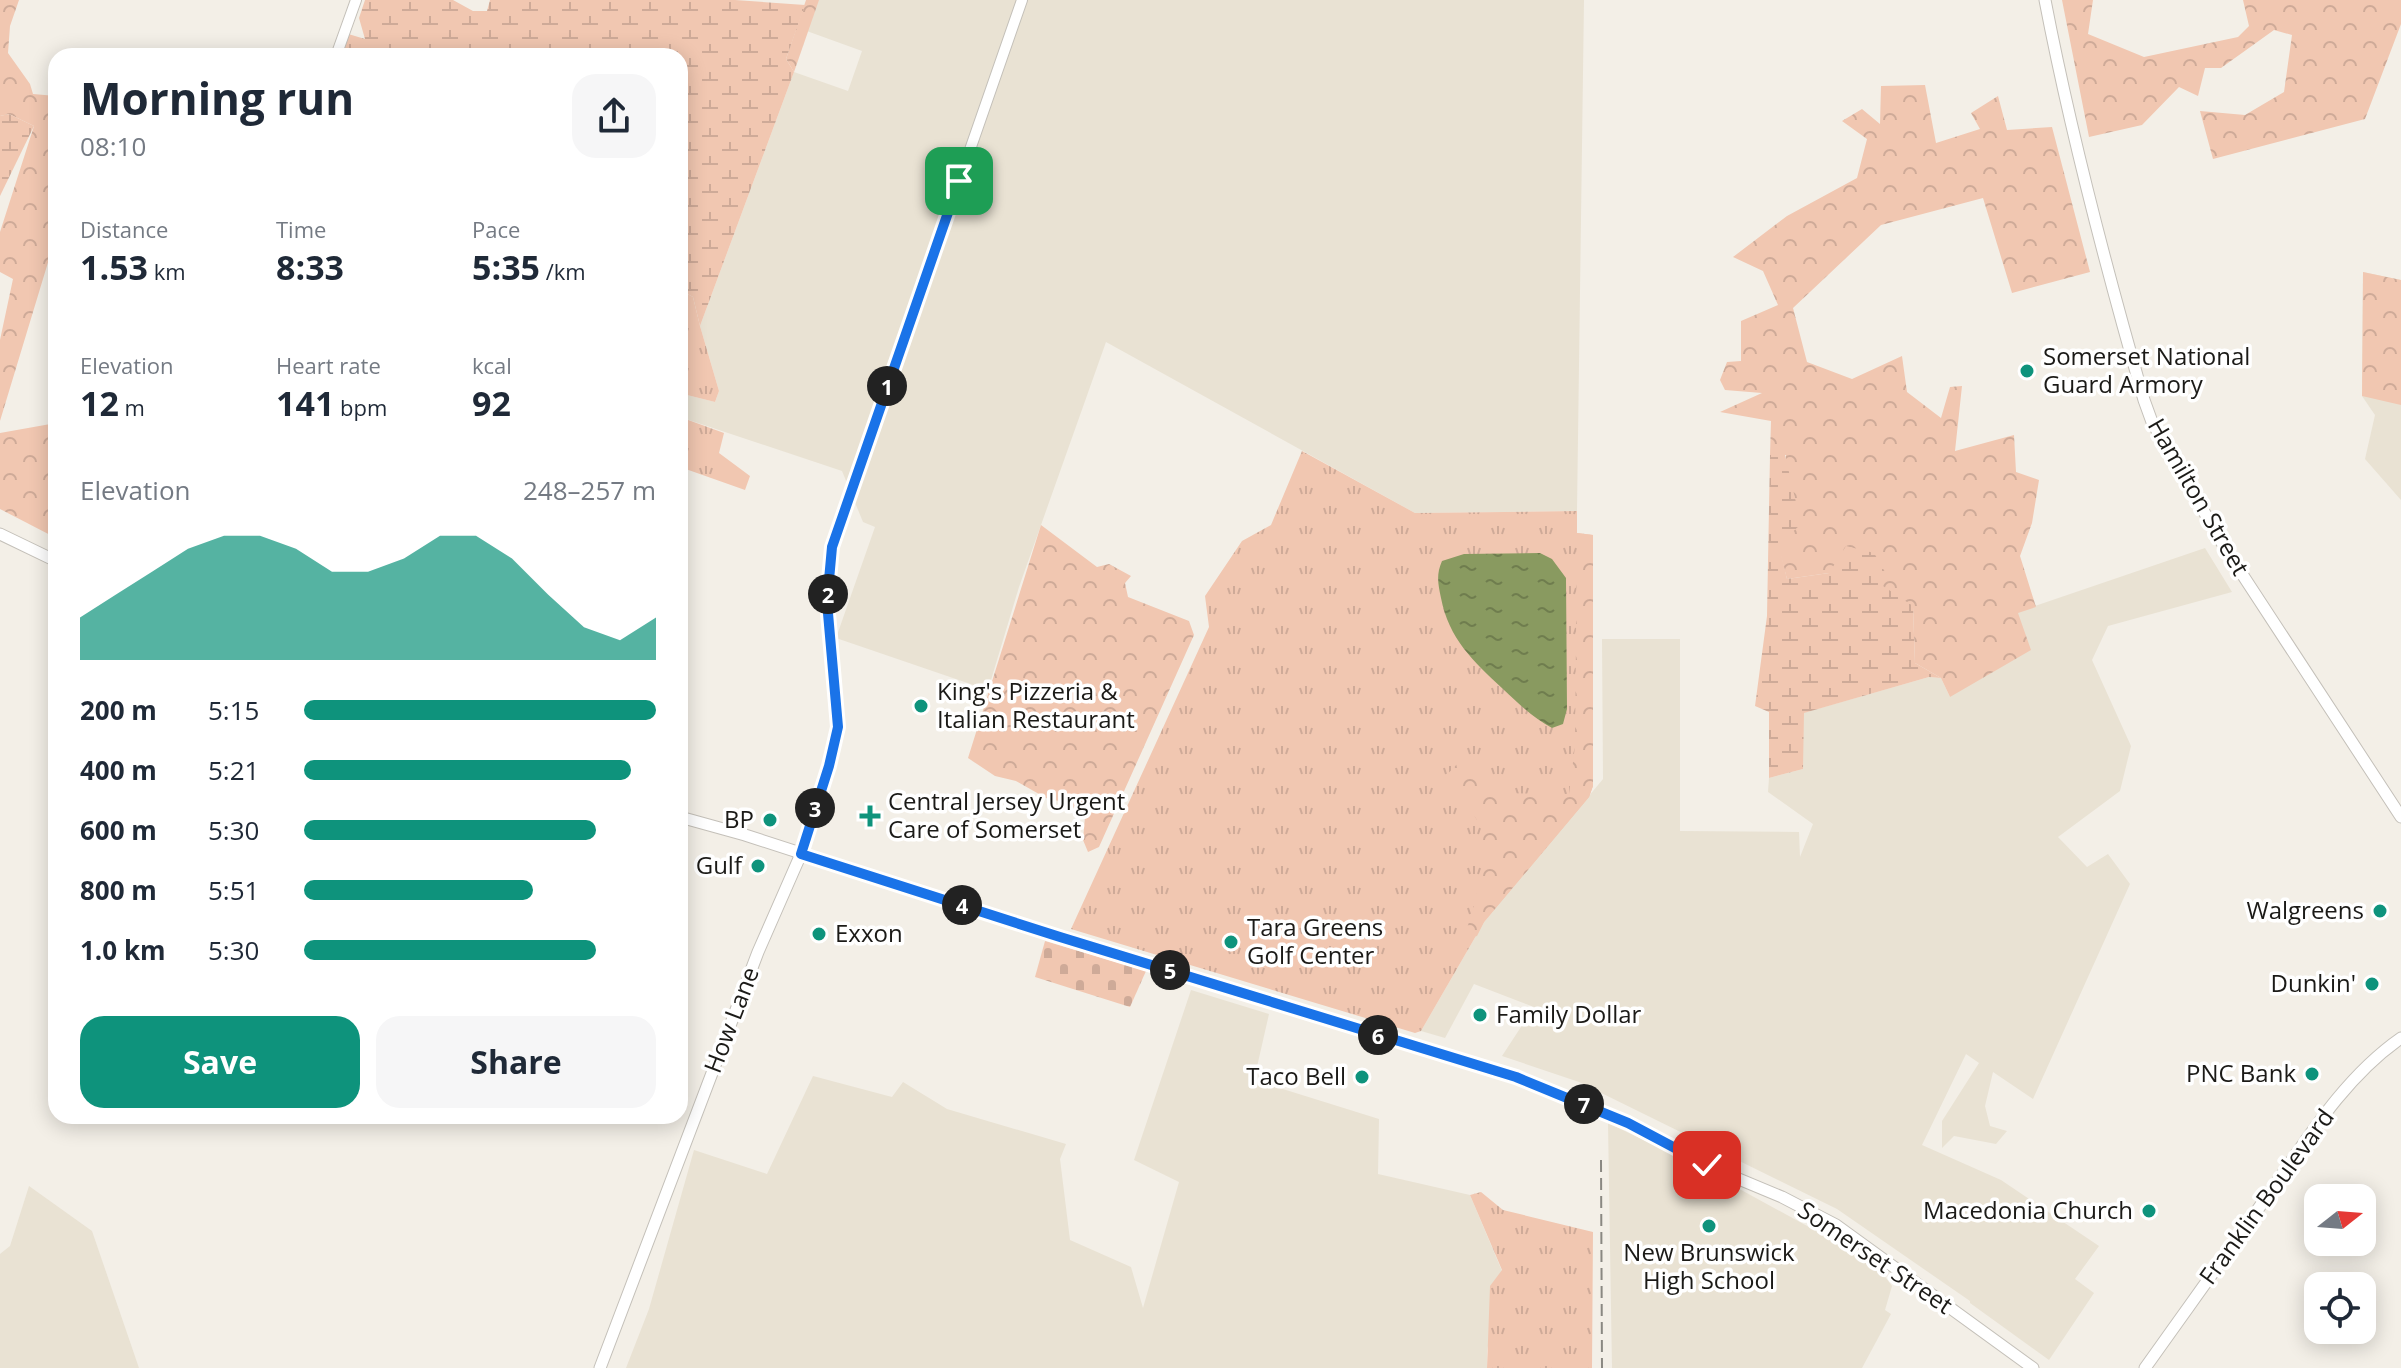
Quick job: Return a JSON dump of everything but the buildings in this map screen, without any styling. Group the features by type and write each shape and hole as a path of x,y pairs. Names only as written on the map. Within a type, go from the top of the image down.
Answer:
{"main road":[{"name":"Hamilton Street","path":"2045,0 2087,194 2152,422 2225,548 2401,817"},
{"path":"0,534 48,557"},
{"name":"Somerset Street","path":"688,819 1513,1076 1601,1111 1836,1225 2033,1368"},
{"name":"How Lane","path":"600,1368 758,952 801,854"},
{"name":"Franklin Boulevard","path":"2145,1368 2347,1087 2401,1038"}],"street":[{"path":"339,48 356,0"},
{"path":"801,854 838,727 827,602 832,547 1022,0"}],"shaded area":[{"path":"814,0 1584,0 1577,511 1415,513 1106,342 1019,587 988,690 836,638 875,527 863,522 842,471 688,420 688,395 715,402 719,391 700,326 794,72 848,91 862,51 804,30"},
{"path":"2363,272 2401,280 2401,500 2365,459 2375,415 2362,396"},
{"path":"2205,548 2232,592 2108,626 2092,660 2131,746 2120,791 2058,837 2087,867 2108,854 2130,884 2033,1099 1993,1072 1985,1106 1990,1126 2007,1131 1996,1144 1954,1136 1942,1148 1942,1121 1979,1063 1966,1054 1922,1145 2001,1180 2099,1246 2075,1279 2094,1293 2049,1360 1837,1209 1579,1082 1502,1056 1534,1007 1474,984 1445,1038 1421,1031 1484,922 1603,779 1602,639 1680,639 1680,831 1799,832 1800,857 1813,824 1768,792 1769,778 1803,769 1803,713 1929,677 1941,678 1950,697 2017,612"},
{"path":"1191,990 1269,1014 1254,1080 1379,1119 1378,1174 1470,1195 1502,1271 1487,1351 1487,1368 626,1368 649,1309 694,1150 767,1174 813,1076 892,1097 903,1082 947,1109 1066,1144 1060,1159 1070,1240 1131,1267 1143,1308 1179,1182 1134,1160"},
{"name":"New Brunswick High School","path":"1608,1123 1692,1163 1849,1249 1883,1274 1892,1286 1885,1310 1891,1314 1862,1368 1612,1368"},
{"path":"29,1186 92,1231 139,1368 0,1368 0,1254 10,1246"}],"green space":[{"path":"0,0 19,0 10,26 8,53 30,84 33,94 48,95 48,262 0,421 0,340 13,279 0,272 0,232 34,126 9,114 0,116"},
{"path":"365,0 453,0 473,11 487,11 490,0 735,0 805,5 786,59 794,72 700,326 693,297 688,294 688,48 340,48 345,33 365,39 359,18"},
{"path":"806,0 819,0 794,72 786,59"},
{"path":"2062,0 2093,0 2088,34 2144,57 2238,37 2249,26 2243,0 2401,0 2401,24 2365,119 2213,159 2200,111 2245,115 2284,92 2292,35 2274,30 2221,68 2205,68 2198,96 2179,87 2142,125 2089,137"},
{"path":"1925,85 1936,143 1980,129 1971,113 1998,96 2007,130 2052,127 2090,272 2012,293 1983,198 1881,225 1793,308 1807,362 1852,379 1902,356 1907,392 1941,418 1950,387 1962,386 1955,451 2014,435 2016,472 2039,480 2032,523 2020,556 2036,607 2018,613 2031,650 1950,697 1941,678 1915,663 1913,607 1829,573 1787,579 1778,545 1786,455 1770,455 1771,421 1720,412 1762,393 1725,390 1720,380 1727,362 1741,361 1741,321 1778,305 1763,271 1733,257 1787,216 1857,178 1867,139 1842,121 1862,109 1880,124 1881,86"},
{"path":"9,114 34,126 0,196 0,116"},
{"path":"2363,272 2401,280 2401,405 2362,396"},
{"path":"688,294 693,297 719,391 715,402 688,395"},
{"path":"688,420 724,433 719,453 750,476 745,490 688,470"},
{"path":"48,424 48,534 0,509 0,433"},
{"path":"1302,451 1415,513 1577,511 1577,533 1593,535 1593,786 1589,797 1484,922 1421,1031 1415,1033 1071,929 1209,627 1205,596 1242,541 1271,525"},
{"path":"1770,455 1785,455 1801,524 1779,545 1787,579 1829,573 1846,546 1874,553 1885,572 1880,584 1913,606 1915,663 1941,678 1929,677 1804,713 1803,769 1769,778 1769,712 1755,706 1767,616"},
{"path":"1041,525 1097,567 1109,564 1131,576 1125,583 1128,597 1189,621 1194,635 1099,847 1088,852 1083,840 1085,817 1068,803 1046,798 1016,781 995,776 968,758"},
{"path":"1577,533 1593,535 1593,786 1589,797 1484,922 1477,936 1464,939 1479,884 1483,855 1481,829 1463,804 1438,784 1461,760 1497,793 1569,794 1575,746"},
{"path":"1045,941 1146,971 1130,1007 1035,977"},
{"path":"1481,1192 1503,1210 1593,1232 1592,1368 1487,1368 1490,1286 1502,1270 1470,1195"}],"water":[{"path":"1540,553 1552,559 1566,578 1567,709 1563,724 1552,728 1521,705 1464,648 1450,626 1438,583 1442,561 1464,554"}],"railway":[{"path":"1601,1160 1602,1368"}],"place":[{"name":"Somerset National Guard Armory","path":"2027,371"},
{"name":"King's Pizzeria & Italian Restaurant","path":"921,706"},
{"name":"Central Jersey Urgent Care of Somerset","path":"870,816"},
{"name":"BP","path":"770,820"},
{"name":"Gulf","path":"758,866"},
{"name":"Walgreens","path":"2380,911"},
{"name":"Exxon","path":"819,934"},
{"name":"Tara Greens Golf Center","path":"1231,942"},
{"name":"Dunkin'","path":"2372,984"},
{"name":"Family Dollar","path":"1480,1015"},
{"name":"PNC Bank","path":"2312,1074"},
{"name":"Taco Bell","path":"1362,1077"},
{"name":"Macedonia Church","path":"2149,1211"},
{"name":"New Brunswick High School","path":"1709,1226"}],"route":[{"path":"959,181 832,547 827,602 838,727 801,854 1516,1077 1628,1123 1707,1165"}]}
